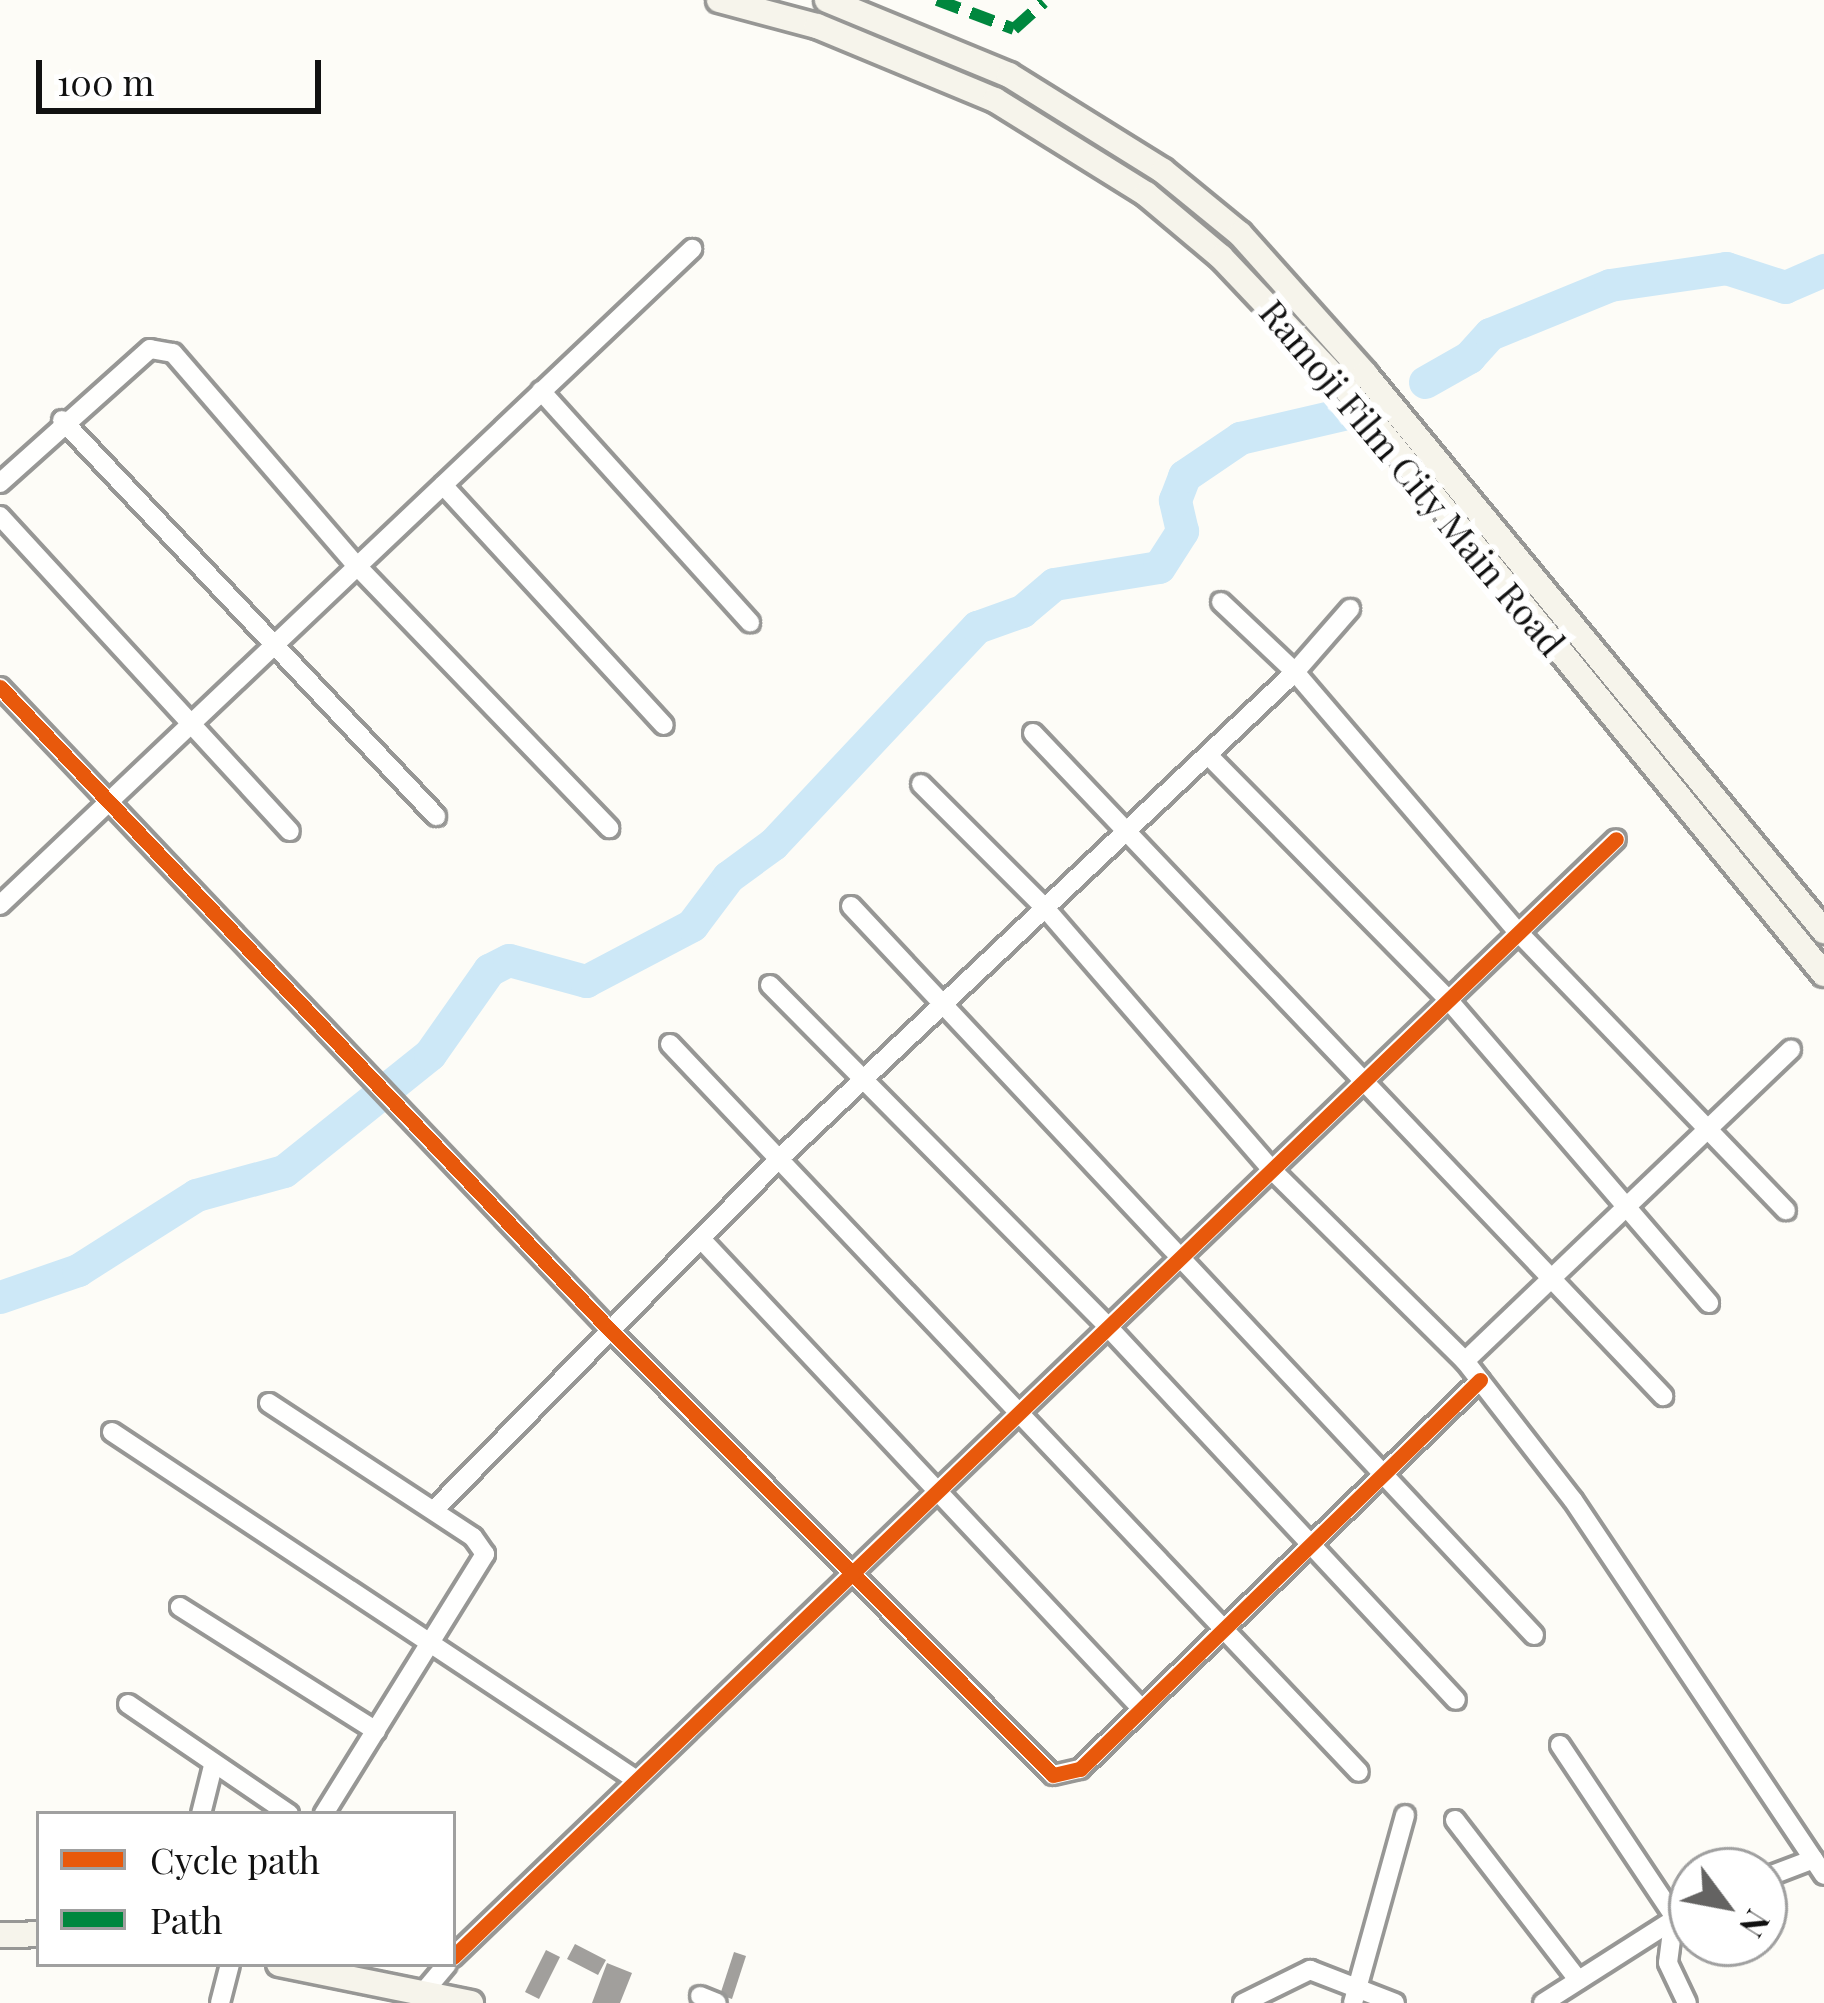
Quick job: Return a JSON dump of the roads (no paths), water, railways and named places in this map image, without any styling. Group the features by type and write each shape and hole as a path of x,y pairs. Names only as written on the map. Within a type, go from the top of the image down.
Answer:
{"street":[{"name":"Ramoji Film City Main Road","path":"719,0 817,26 995,100 1130,183 1221,257 1347,390 1824,974"},
{"name":"Ramoji Film City Main Road","path":"827,0 1009,75 1162,171 1240,234 1336,339 1824,931"},
{"path":"2,898 110,802 692,249"},
{"path":"0,483 62,419 150,349 173,353 358,566 609,828"},
{"path":"542,392 749,622"},
{"path":"62,419 436,816"},
{"path":"443,484 664,725"},
{"path":"0,516 290,831"},
{"path":"1221,602 1295,672 1519,933 1710,1124 1786,1210"},
{"path":"434,1510 782,1157 1295,672 1350,609"},
{"path":"0,687 449,1154 610,1331 1053,1775 1080,1769 1305,1544 1387,1473 1480,1380"},
{"path":"1033,733 1663,1396"},
{"path":"1208,755 1445,996 1709,1303"},
{"path":"921,784 1046,908 1273,1172 1465,1360 1574,1500 1819,1867 1788,1873"},
{"path":"456,1954 938,1488 1025,1414 1445,996 1519,933 1616,839"},
{"path":"851,906 1185,1256 1534,1635"},
{"path":"770,985 1110,1329 1305,1544 1456,1700"},
{"path":"670,1044 782,1157 1359,1772"},
{"path":"1465,1360 1791,1049"},
{"path":"702,1240 1140,1707"},
{"path":"269,1403 434,1510 484,1554 435,1641 326,1811"},
{"path":"112,1432 435,1641 635,1779"},
{"path":"180,1607 376,1731"},
{"path":"128,1704 284,1811"},
{"path":"1560,1745 1668,1892"},
{"path":"202,1811 213,1766"},
{"path":"1354,1996 1405,1815"},
{"path":"1455,1820 1578,1980"},
{"path":"1543,2003 1668,1922"},
{"path":"0,1935 36,1934"},
{"path":"220,2003 229,1967"},
{"path":"298,1967 427,1988 471,2003"},
{"path":"427,1988 444,1967"},
{"path":"1670,1967 1687,2003"},
{"path":"1243,2003 1310,1970 1354,1996 1395,2003"}],"waterway":[{"path":"1425,382 1469,357 1490,334 1610,285 1726,268 1785,287 1824,270"},
{"path":"0,1297 78,1270 196,1195 284,1171 430,1054 489,970 509,960 586,981 692,925 728,877 773,844 977,627 1022,611 1054,584 1159,567 1182,531 1175,500 1184,476 1240,438 1343,414"}]}
